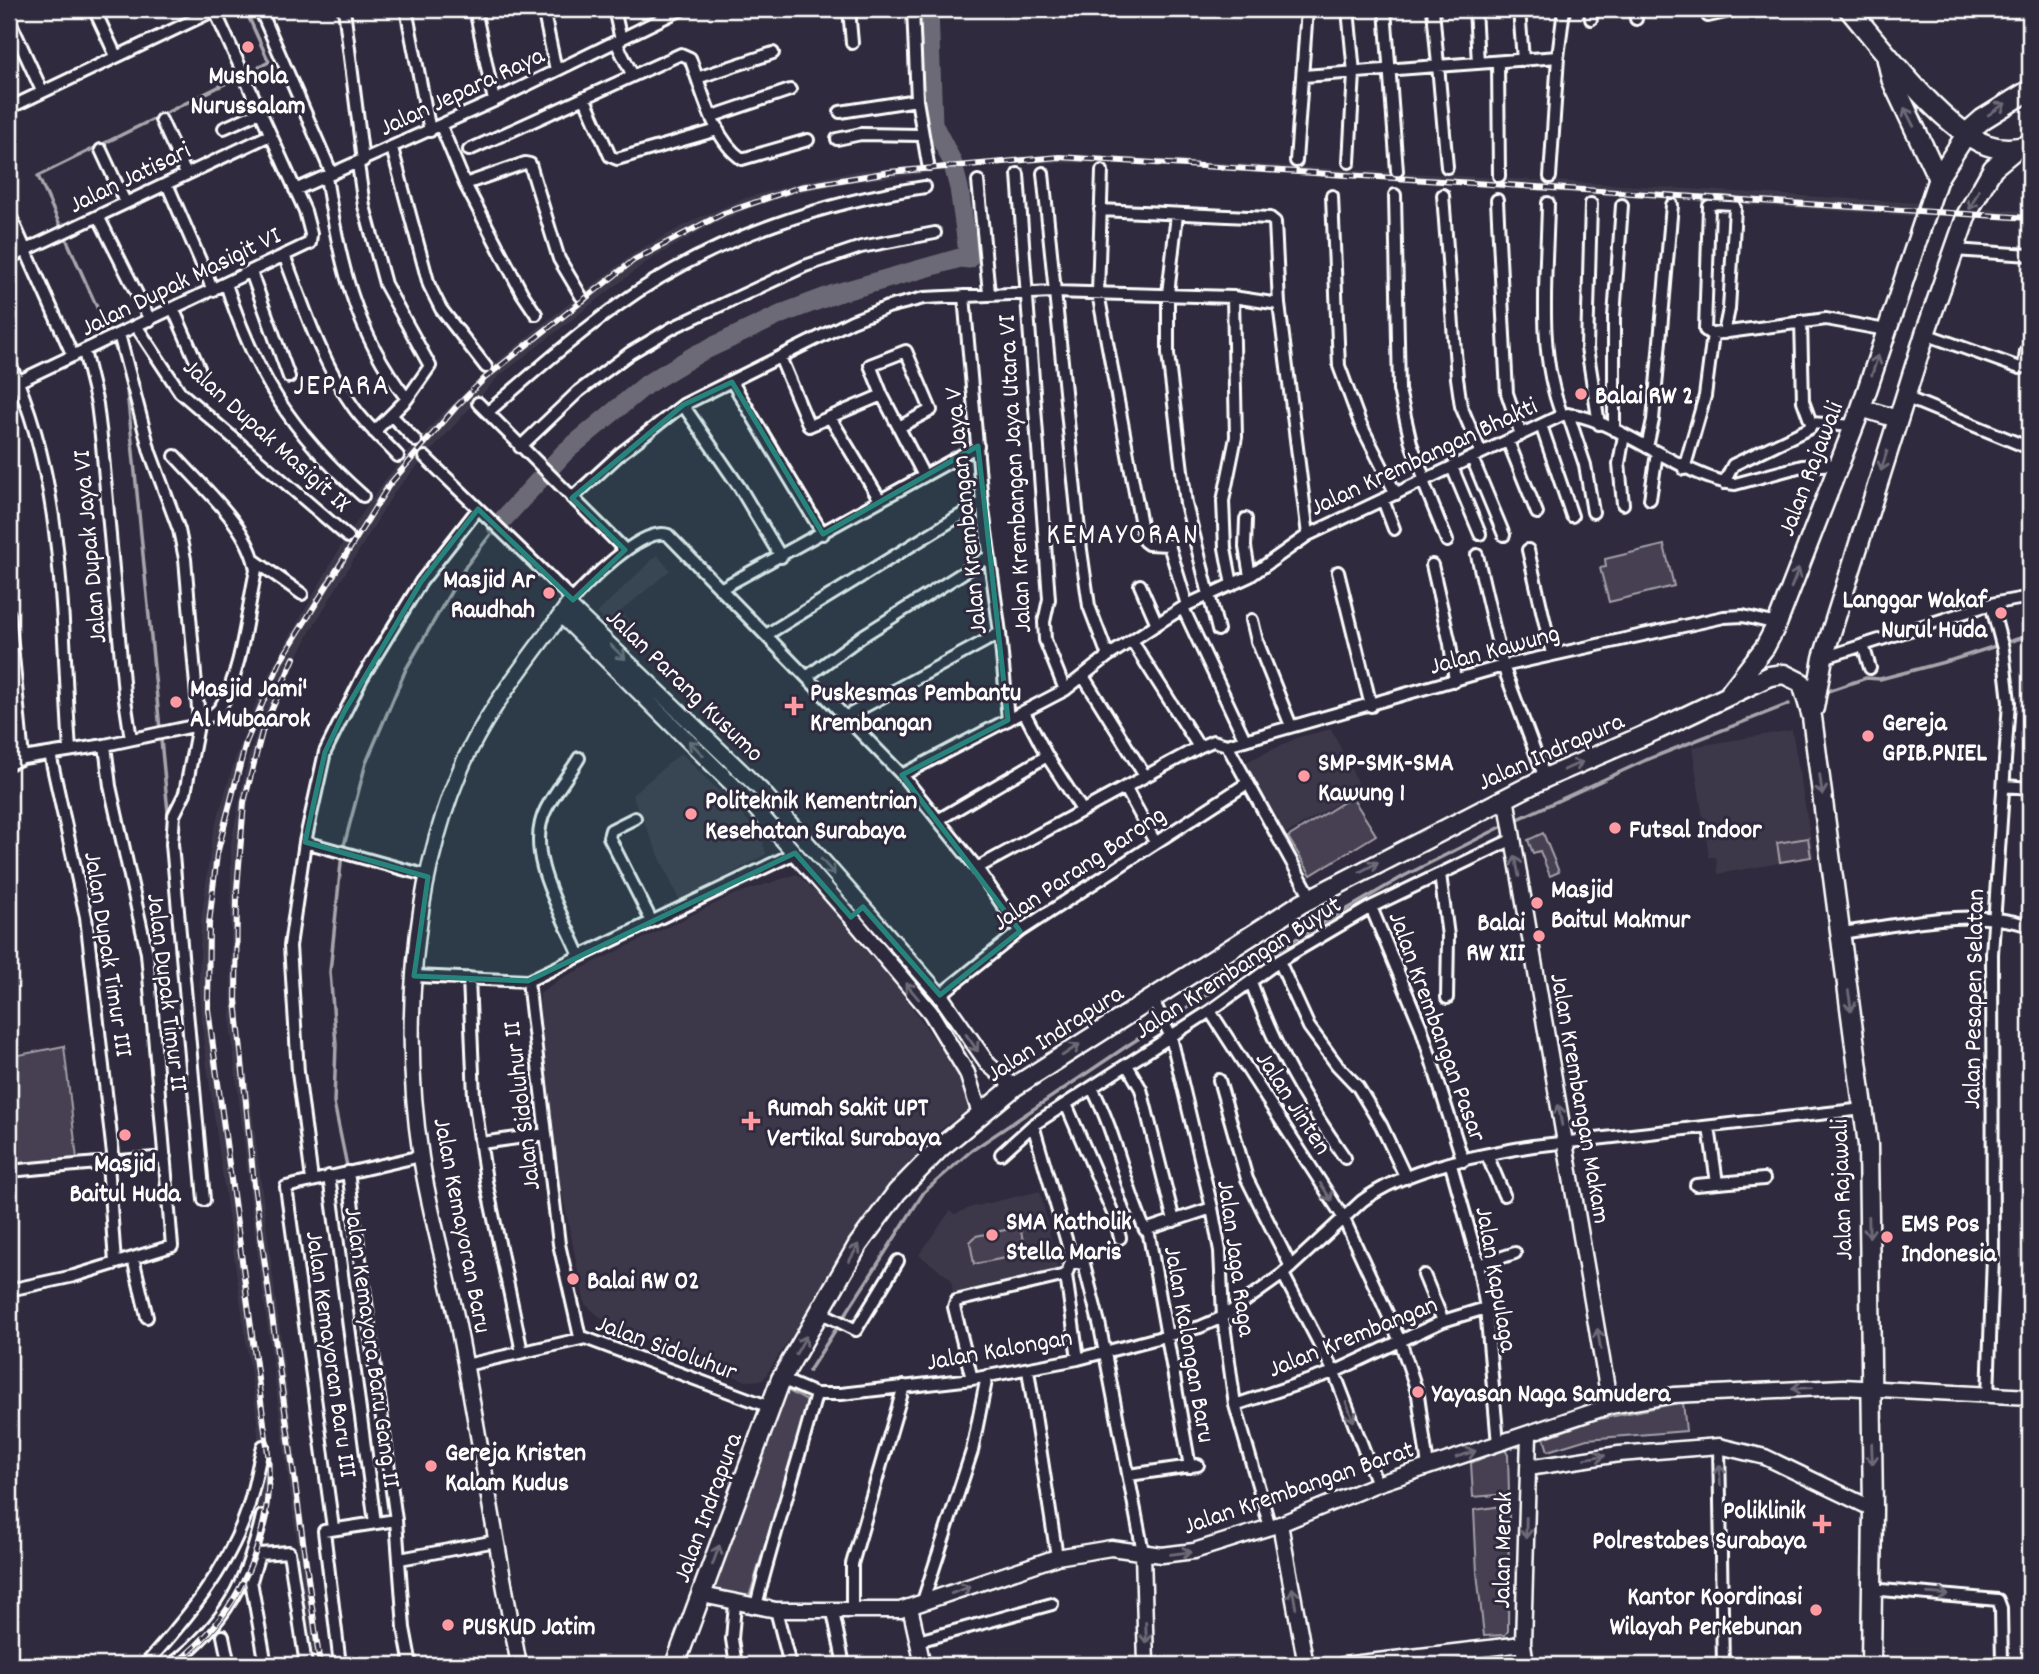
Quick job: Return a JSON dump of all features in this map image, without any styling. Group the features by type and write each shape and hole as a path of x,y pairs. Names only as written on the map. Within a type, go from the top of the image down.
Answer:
{"highway":[{"path":"1849,9 1925,96 1966,133 1987,145 2024,147"},
{"path":"1886,54 1896,91 1938,178"},
{"path":"1966,133 1994,111 2030,90"}],"main road":[{"name":"Jalan Rajawali","path":"1724,698 1757,658 1777,624 1861,408 1938,178 1966,133"},
{"name":"Jalan Rajawali","path":"1812,717 1823,658 1897,419 1954,250 1979,188 1993,169 2024,147"},
{"path":"1861,408 1897,419"},
{"name":"Jalan Rajawali","path":"1724,698 1770,676 1784,674 1802,683 1812,717 1868,1145 1873,1509 1871,1665"},
{"name":"Jalan Indrapura","path":"675,1665 781,1379 824,1314 858,1245 897,1192 980,1114 1014,1087 1156,1005 1311,897 1545,778 1724,698"}],"street":[{"path":"94,9 116,56"},
{"path":"9,108 215,9 295,190"},
{"path":"260,9 329,175 343,271 358,318 377,354 407,399"},
{"path":"344,9 364,206 386,284 430,369 392,416 374,432"},
{"path":"406,9 430,131"},
{"path":"475,9 494,102"},
{"path":"543,9 556,70"},
{"path":"614,9 618,41 632,74"},
{"name":"Jalan Jepara Raya","path":"295,190 494,102 682,9"},
{"path":"849,9 852,43"},
{"path":"913,9 920,135 928,164"},
{"path":"1296,161 1307,9"},
{"path":"1348,9 1354,73 1349,162"},
{"path":"1385,9 1392,71 1397,171"},
{"path":"1433,9 1447,167"},
{"path":"1475,9 1478,63"},
{"path":"1519,9 1523,60"},
{"path":"1550,177 1564,9"},
{"path":"1708,16 1740,9"},
{"path":"9,19 42,91"},
{"path":"698,78 773,53"},
{"path":"469,150 681,54 690,58 715,121 729,147 743,159 808,140"},
{"path":"1304,75 1392,71 1558,57"},
{"path":"1498,62 1499,176"},
{"path":"715,121 790,90"},
{"path":"585,99 610,156 617,159 715,131 715,121"},
{"path":"840,111 917,100"},
{"path":"224,128 260,112"},
{"path":"161,120 186,174"},
{"path":"441,126 466,184 522,293 536,314"},
{"path":"837,139 861,134 920,135"},
{"name":"Jalan Jatisari","path":"9,258 270,135"},
{"path":"392,148 404,202 429,285 441,309 486,367"},
{"path":"101,150 125,202"},
{"path":"466,184 524,163 530,164 559,259 581,296"},
{"path":"1102,171 1098,293 1144,541 1148,544 1169,545 1185,607 1245,740"},
{"path":"1043,173 1053,292 1088,606 1108,656"},
{"name":"Jalan Krembangan Jaya Utara VI","path":"1018,174 1049,599 1044,622 1045,640 1065,690"},
{"path":"978,181 989,293"},
{"path":"167,184 213,290"},
{"path":"488,412 638,292 706,254 752,233 856,199 925,187"},
{"name":"Jalan Dupak Masigit VI","path":"13,384 251,272 312,239 305,211 295,190"},
{"path":"1395,195 1399,390 1411,443 1447,541"},
{"path":"1443,195 1461,406 1504,535"},
{"path":"1332,196 1339,366 1360,423 1396,494"},
{"path":"1497,200 1507,393 1521,435"},
{"path":"1548,203 1547,346 1550,386 1565,414 1585,465 1593,512"},
{"path":"1684,469 1705,396 1717,334 1730,300 1733,204 1714,203 1709,206 1704,330 1717,334 1826,319 1886,330"},
{"path":"1591,204 1587,348 1599,424"},
{"path":"1622,205 1614,317 1623,504"},
{"path":"1650,499 1653,420 1672,205"},
{"path":"1100,209 1270,218 1275,222 1279,303 1308,535"},
{"name":"Jalan Dupak Jaya VI","path":"9,213 79,354 97,404 124,693 131,739"},
{"path":"1177,214 1168,294 1168,354 1186,504 1218,631"},
{"path":"98,216 150,320"},
{"path":"520,447 579,391 630,353 674,327 805,266 861,247 935,233"},
{"path":"1954,250 2030,256"},
{"path":"284,255 325,358 355,409 398,456"},
{"path":"251,272 289,377"},
{"path":"226,284 248,348 268,386 307,442 363,496"},
{"path":"572,498 621,453 682,405 888,307 924,298 1053,292 1233,297 1279,303"},
{"name":"Jalan Krembangan Jaya V","path":"964,296 982,502 1000,633 1008,720"},
{"path":"1233,297 1236,427 1223,501 1225,548 1233,585"},
{"path":"173,308 199,368"},
{"path":"1724,483 1733,465 1810,428 1811,423 1803,401 1801,321"},
{"name":"Jalan Dupak Masigit IX","path":"137,327 180,391 348,537"},
{"path":"1925,334 2020,368 2024,367 2026,351 2030,347"},
{"path":"115,337 150,452 183,546 198,723 185,793 176,807 172,835 204,1200"},
{"path":"899,427 931,410 909,354 902,351 870,365 882,395 924,476"},
{"path":"780,357 806,425 814,426 882,395"},
{"path":"9,362 13,384 49,485 70,750"},
{"path":"732,382 823,534"},
{"path":"1905,397 2021,444 2030,442"},
{"path":"478,403 539,467 625,550"},
{"path":"682,405 740,488 781,557"},
{"name":"Jalan Krembangan Bhakti","path":"902,775 1065,690 1108,656 1157,624 1185,607 1250,576 1308,535 1565,414 1619,432 1684,469 1724,483 1735,484 1802,466 1840,464"},
{"path":"392,416 416,441"},
{"path":"831,419 880,500"},
{"path":"1811,423 1854,426"},
{"path":"1541,425 1572,516"},
{"path":"1508,441 1537,513"},
{"path":"978,446 720,589 902,775 977,868 1020,931"},
{"path":"9,764 23,758 105,745 198,723 214,714 220,707 232,678 256,570 254,560 230,517 174,456"},
{"path":"425,457 478,509 567,607"},
{"path":"1452,467 1480,534"},
{"path":"1382,500 1394,529"},
{"path":"766,635 982,502"},
{"path":"421,1156 312,1180 294,1031 290,946 292,910 325,752 356,690 427,574 478,509"},
{"path":"1246,519 1245,547 1250,576"},
{"name":"Jalan Kemayoran Baru","path":"519,1665 466,1365 421,1156 413,1054 414,976 422,902 442,824 472,745 567,607 625,550 655,534 668,536 720,589"},
{"path":"1528,550 1552,654"},
{"path":"1477,555 1503,666 1545,778"},
{"path":"808,676 864,635 988,556"},
{"path":"254,560 302,594"},
{"path":"1432,565 1455,681"},
{"path":"1338,572 1371,706"},
{"path":"1140,584 1157,624"},
{"path":"1823,658 1991,604 2030,597"},
{"name":"Jalan Pesapen Selatan","path":"1988,1396 1993,1256 1993,918 2005,786 2009,702 2003,649 1991,604"},
{"name":"Jalan Parang Kusumo","path":"567,607 762,791 940,995 988,1064 1014,1087"},
{"name":"Jalan Parang Kusumo","path":"567,607 795,853 930,1013 970,1079 980,1114"},
{"path":"9,614 23,758"},
{"name":"Jalan Kawung","path":"1199,747 1213,741 1227,745 1371,706 1503,666 1724,617 1743,617 1777,624"},
{"path":"1252,620 1257,641 1291,726"},
{"path":"845,718 1000,633"},
{"path":"977,868 1199,747 1132,641"},
{"path":"1863,645 1870,668"},
{"path":"1083,676 1145,776"},
{"path":"1024,712 1047,756 1082,810"},
{"name":"Jalan Dupak Timur II","path":"105,745 113,799 147,953 172,1246 133,1258"},
{"path":"1227,745 1246,784 1311,897"},
{"name":"Jalan Dupak Timur III","path":"50,754 86,917 111,1163 115,1262"},
{"path":"715,767 726,755"},
{"path":"938,820 1047,756"},
{"path":"579,758 545,810 538,842 546,875 579,954"},
{"name":"Jalan Parang Barong","path":"940,995 1020,931 1246,784"},
{"path":"2005,786 2030,788"},
{"path":"1125,788 1155,842"},
{"name":"Jalan Krembangan Makam","path":"1506,797 1610,1406"},
{"path":"635,818 611,830 609,837 652,920"},
{"name":"Jalan Krembangan Buyut","path":"1002,1154 1033,1125 1127,1065 1169,1033 1210,1011 1279,961 1371,906 1440,874 1510,829"},
{"path":"305,842 428,877"},
{"path":"528,981 579,954 795,853"},
{"path":"1440,874 1448,936 1447,998"},
{"name":"Jalan Krembangan Pasar","path":"1371,906 1421,1027 1463,1161"},
{"path":"851,917 863,907"},
{"path":"1841,933 1918,922 1993,918 2030,926"},
{"path":"1279,961 1309,1027 1337,1065 1358,1087 1381,1125 1406,1178"},
{"name":"Jalan Sidoluhur II","path":"414,976 528,981 559,1244 580,1337"},
{"path":"469,978 474,1097 522,1352"},
{"path":"1251,982 1289,1074 1345,1158"},
{"name":"Jalan Jaga Raga","path":"1156,1005 1169,1033 1212,1208 1220,1251 1223,1317 1235,1405 1275,1525"},
{"name":"Jalan Jinten","path":"1210,1011 1343,1217 1400,1341 1418,1395 1428,1467"},
{"path":"970,1079 988,1064"},
{"path":"1127,1065 1141,1089 1160,1156 1174,1221"},
{"path":"1219,1080 1247,1179 1334,1371 1377,1485"},
{"name":"Jalan Kalongan Baru","path":"1092,1088 1107,1117 1116,1156 1147,1230 1165,1336 1194,1466 1129,1475"},
{"path":"1066,1104 1115,1217 1120,1238"},
{"name":"Jalan Kalongan","path":"781,1379 816,1394 987,1377 1078,1359 1200,1327 1223,1317 1287,1270 1343,1217 1376,1191 1406,1178 1463,1161 1533,1146 1565,1145 1864,1109"},
{"path":"1033,1125 1071,1258 1066,1275 1078,1359"},
{"path":"1710,1127 1717,1183"},
{"path":"481,1143 546,1135"},
{"path":"1487,1155 1504,1195"},
{"path":"9,1171 165,1157"},
{"name":"Jalan Kapulaga","path":"1451,1165 1478,1265 1486,1308 1498,1444"},
{"path":"348,1172 355,1241 396,1520 404,1628 411,1665"},
{"name":"Jalan Kemayora Baru Gang II","path":"329,1177 375,1523"},
{"path":"1696,1185 1764,1179"},
{"name":"Jalan Kemayoran Baru III","path":"312,1180 286,1187 329,1529 330,1599 340,1665"},
{"path":"1147,1230 1212,1208"},
{"path":"1478,1265 1516,1253"},
{"path":"9,1290 133,1258 147,1317"},
{"path":"1071,1258 1084,1264 1129,1475 1143,1552 1146,1665"},
{"path":"824,1314 857,1330 898,1261"},
{"path":"972,1379 954,1307 957,1300 1066,1275"},
{"path":"1424,1275 1443,1321"},
{"name":"Jalan Krembangan","path":"1235,1405 1334,1371 1443,1321 1486,1308"},
{"name":"Jalan Sidoluhur","path":"466,1365 580,1337 770,1407"},
{"path":"1028,1370 1057,1557"},
{"path":"923,1665 918,1641 916,1606 972,1451 987,1377"},
{"path":"852,1611 852,1564 904,1386"},
{"name":"Jalan Krembangan Barat","path":"702,1595 735,1604 834,1612 916,1606 1057,1557 1111,1548 1161,1555 1194,1551 1275,1525 1428,1467 1610,1406 1724,1391 1870,1389 2030,1397"},
{"path":"756,1606 763,1571 803,1447 816,1394"},
{"name":"Jalan Merak","path":"1526,1665 1523,1644 1529,1435"},
{"path":"145,1665 185,1620 234,1542 246,1515 263,1446"},
{"path":"1719,1446 1723,1665"},
{"path":"1528,1468 1619,1454 1719,1446 1765,1457 1873,1509"},
{"path":"171,1665 205,1636 239,1590 248,1570 262,1516"},
{"name":"Jalan Kemayora Baru Gang II","path":"329,1529 396,1520"},
{"path":"1275,1525 1306,1665"},
{"path":"400,1559 496,1541"},
{"path":"266,1665 251,1574 259,1555 291,1553 306,1665"},
{"path":"1870,1589 1998,1600 2001,1608 2002,1665"},
{"path":"735,1604 732,1639 736,1665"},
{"path":"918,1641 1052,1604"},
{"path":"776,1609 790,1665"},
{"path":"834,1612 844,1665"},
{"path":"223,1636 229,1665"},
{"path":"1342,1665 1523,1644"}],"highlighted area":[{"path":"732,382 823,534 978,446 1008,720 902,775 1020,931 940,995 863,907 851,917 795,853 528,981 414,976 428,877 305,842 325,752 344,712 421,582 478,509 573,600 625,550 572,498 683,405"}],"shaded area":[{"path":"1070,154 1919,203 1914,216 1112,163 1023,163 953,171 950,165 1020,156"},
{"path":"931,166 932,173 845,183 793,194 748,209 702,230 645,263 498,377 395,491 311,630 273,705 256,763 241,845 238,952 242,1031 322,1665 314,1665 253,1221 231,1032 231,843 248,758 273,687 268,685 241,757 220,840 208,923 206,961 212,1045 263,1408 267,1486 261,1529 222,1615 172,1665 161,1665 193,1640 217,1612 237,1580 256,1530 261,1476 256,1411 204,1045 199,979 201,922 212,837 236,756 263,684 342,544 384,481 437,419 491,367 549,319 637,251 696,219 746,198 805,181 861,170"},
{"path":"1986,209 2030,211 2030,222 1981,218"},
{"path":"1664,545 1674,586 1609,602 1600,568 1606,567 1605,559"},
{"path":"657,555 670,570 620,612 633,625 621,637 597,613"},
{"name":"SMP-SMK-SMA Kawung 1","path":"1331,729 1361,789 1286,834 1246,762 1299,737"},
{"path":"1792,730 1814,857 1718,874 1716,857 1709,857 1692,747"},
{"name":"Politeknik Kementrian Kesehatan Surabaya","path":"681,753 761,834 766,854 680,902 632,795"},
{"path":"1352,797 1376,835 1311,875 1288,837"},
{"path":"1543,833 1559,872 1550,876 1540,851 1533,853 1528,840"},
{"path":"1808,838 1811,857 1780,862 1777,843"},
{"name":"Rumah Sakit UPT Vertikal Surabaya","path":"797,874 850,926 898,987 971,1092 967,1110 939,1131 895,1183 845,1253 763,1380 746,1381 608,1324 585,1304 550,1134 540,1027 540,993 560,979 733,895"},
{"path":"64,1046 77,1159 9,1167 9,1057"},
{"name":"SMA Katholik Stella Maris","path":"1040,1191 1059,1275 954,1299 951,1279 919,1255 950,1211 955,1214 972,1207"},
{"path":"1020,1227 1026,1254 974,1264 970,1242 976,1236"},
{"path":"785,1389 809,1402 749,1597 712,1591"},
{"path":"1683,1402 1686,1431 1587,1439 1548,1451 1544,1438 1595,1420"},
{"path":"1504,1448 1508,1455 1509,1494 1473,1497 1471,1463"},
{"path":"1509,1505 1508,1631 1505,1635 1484,1636 1474,1510"}],"waterway":[{"path":"122,363 38,176 269,62 245,9"},
{"path":"496,527 565,452 647,384 697,354 784,313 837,293 960,258 969,259 959,188 952,161 933,124 929,9"},
{"path":"126,380 169,822"},
{"path":"348,1171 334,1103 336,1044 330,972 342,853 366,763 406,669 466,566 495,529"},
{"path":"1822,693 1866,678 1880,679 1952,660 2030,635"},
{"path":"1514,821 1646,760 1789,704"},
{"path":"809,1371 924,1192 971,1151 1130,1044 1279,949 1404,876 1507,824"}],"railway":[{"path":"173,1665 197,1645 234,1598 258,1543 268,1484 268,1453 208,1009 209,924 217,854 246,742 280,662 389,485 456,407 485,378 634,260 724,213 800,187 889,172 1059,157 2030,218"},
{"path":"294,658 262,732 244,802 237,890 236,1000 254,1185 320,1665"}],"place":[{"name":"Mushola Nurussalam","path":"248,47"},
{"name":"Balai RW 2","path":"1581,394"},
{"name":"Masjid Ar Raudhah","path":"549,593"},
{"name":"Langgar Wakaf Nurul Huda","path":"2001,613"},
{"name":"Masjid Jami' Al Mubaarok","path":"176,702"},
{"name":"Puskesmas Pembantu Krembangan","path":"794,706"},
{"name":"Gereja GPIB.PNIEL","path":"1868,736"},
{"name":"SMP-SMK-SMA Kawung 1","path":"1304,776"},
{"name":"Politeknik Kementrian Kesehatan Surabaya","path":"691,814"},
{"name":"Futsal Indoor","path":"1615,828"},
{"name":"Masjid Baitul Makmur","path":"1537,903"},
{"name":"Balai RW XII","path":"1539,936"},
{"name":"Rumah Sakit UPT Vertikal Surabaya","path":"751,1121"},
{"name":"Masjid Baitul Huda","path":"125,1135"},
{"name":"SMA Katholik Stella Maris","path":"992,1235"},
{"name":"EMS Pos Indonesia","path":"1887,1237"},
{"name":"Balai RW 02","path":"573,1279"},
{"name":"Yayasan Naga Samudera","path":"1418,1392"},
{"name":"Gereja Kristen Kalam Kudus","path":"431,1466"},
{"name":"Poliklinik Polrestabes Surabaya","path":"1822,1524"},
{"name":"Kantor Koordinasi Wilayah Perkebunan","path":"1816,1610"},
{"name":"PUSKUD Jatim","path":"448,1625"}],"district":[{"name":"JEPARA","path":"342,384"},
{"name":"KEMAYORAN","path":"1123,533"}]}
